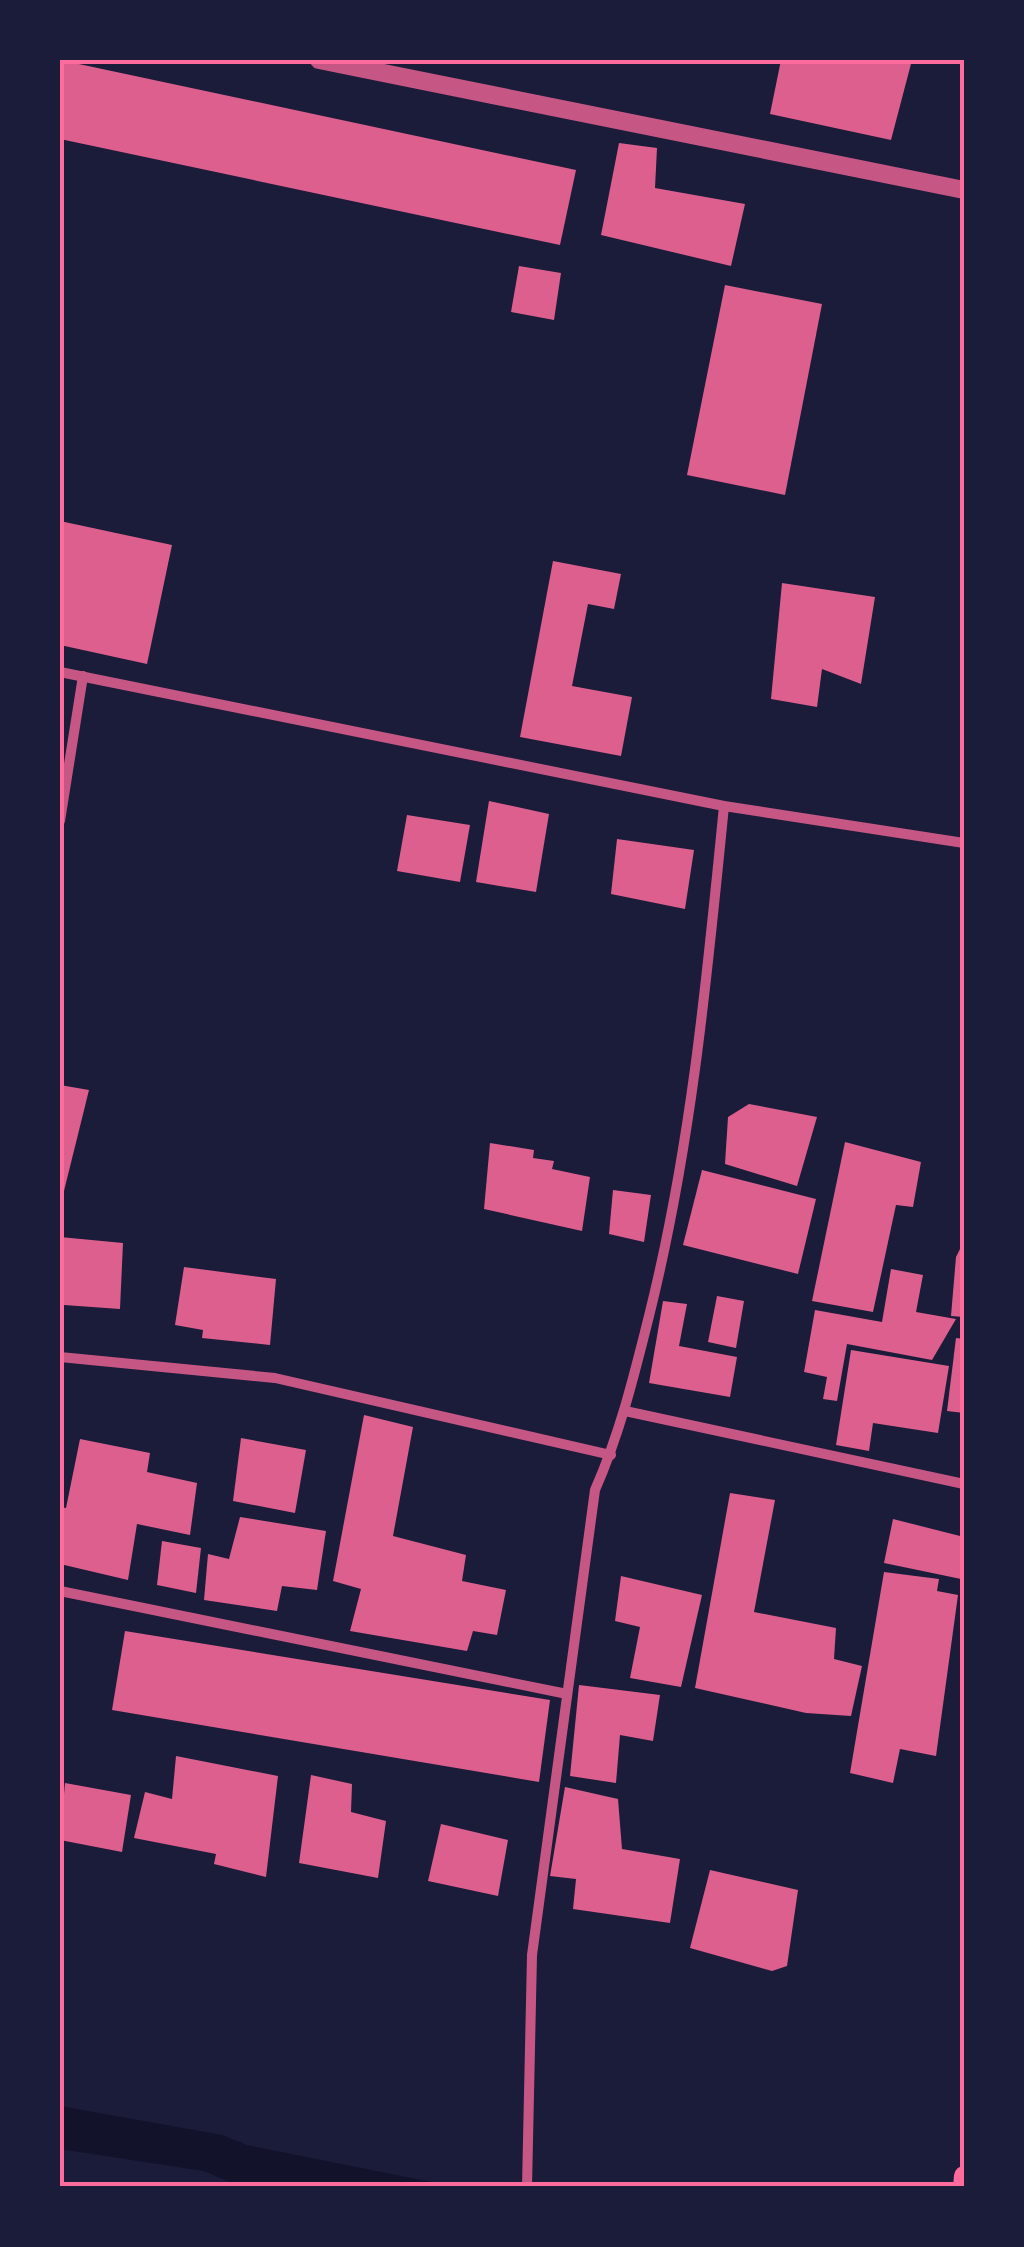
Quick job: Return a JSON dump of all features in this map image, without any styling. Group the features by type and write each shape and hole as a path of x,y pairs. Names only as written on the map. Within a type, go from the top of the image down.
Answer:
{"main road":[{"path":"963,2187 964,2176"}],"street":[{"path":"319,60 964,190"},
{"path":"60,672 724,806 964,843"},
{"path":"60,821 83,676"},
{"path":"527,2187 532,1955 595,1490 625,1411 676,1208 696,1076 724,806"},
{"path":"60,1356 275,1378 611,1454"},
{"path":"625,1411 964,1484"},
{"path":"60,1591 567,1694"}],"shaded area":[{"path":"60,2106 222,2135 247,2145 456,2187 242,2187 204,2171 60,2149"}],"building":[{"path":"60,60 576,170 560,245 60,139"},
{"path":"781,60 912,60 891,140 770,114"},
{"path":"619,143 657,148 655,188 745,204 731,266 601,235"},
{"path":"519,266 561,273 554,320 511,312"},
{"path":"725,285 822,304 785,495 687,475"},
{"path":"60,521 172,545 147,664 60,645"},
{"path":"553,561 621,574 614,609 588,604 572,686 632,697 621,756 520,737"},
{"path":"782,583 875,597 861,684 822,669 817,707 771,699"},
{"path":"489,801 549,814 536,892 476,882"},
{"path":"407,815 470,825 460,882 397,871"},
{"path":"617,839 694,850 685,909 611,894"},
{"path":"60,1085 89,1090 61,1203 60,1203"},
{"path":"749,1104 817,1117 797,1186 725,1164 728,1117"},
{"path":"845,1142 921,1162 913,1207 896,1205 873,1312 812,1301"},
{"path":"490,1143 534,1150 533,1158 554,1161 552,1169 590,1177 582,1231 484,1209"},
{"path":"702,1170 816,1199 798,1274 683,1245"},
{"path":"613,1190 651,1195 644,1242 609,1234"},
{"path":"60,1237 123,1243 120,1309 64,1305 60,1317"},
{"path":"964,1241 964,1317 951,1316 956,1257"},
{"path":"184,1267 276,1279 270,1345 202,1338 203,1330 175,1325"},
{"path":"891,1269 923,1275 916,1312 956,1319 932,1360 847,1344 837,1401 823,1399 827,1377 804,1372 815,1310 882,1322"},
{"path":"717,1296 744,1301 736,1348 708,1342"},
{"path":"663,1301 687,1304 679,1346 737,1357 730,1397 649,1383"},
{"path":"956,1338 964,1339 964,1413 947,1411"},
{"path":"851,1350 949,1366 938,1433 873,1423 869,1451 836,1445"},
{"path":"364,1415 413,1427 393,1536 466,1555 462,1581 506,1590 497,1635 473,1631 467,1651 350,1631 361,1589 333,1581"},
{"path":"241,1438 306,1450 295,1513 233,1501"},
{"path":"80,1439 150,1453 147,1472 197,1483 190,1535 137,1524 128,1580 60,1564 60,1507 66,1508"},
{"path":"730,1493 775,1500 754,1612 836,1628 834,1659 862,1666 851,1716 806,1713 695,1688"},
{"path":"240,1517 326,1531 317,1590 282,1586 277,1611 204,1600 208,1554 229,1559"},
{"path":"893,1519 964,1537 961,1579 884,1563"},
{"path":"162,1541 201,1548 196,1593 157,1585"},
{"path":"884,1572 939,1579 937,1591 958,1595 936,1756 900,1749 893,1783 850,1773"},
{"path":"621,1576 702,1595 681,1687 630,1678 640,1627 615,1621"},
{"path":"125,1631 550,1700 539,1782 112,1710"},
{"path":"579,1685 660,1695 653,1741 620,1735 616,1783 570,1776"},
{"path":"176,1756 278,1776 266,1877 214,1864 216,1854 134,1838 145,1792 172,1799"},
{"path":"311,1775 352,1784 351,1812 386,1821 378,1878 299,1863"},
{"path":"65,1783 131,1795 122,1852 60,1840"},
{"path":"565,1787 618,1799 622,1849 680,1859 670,1923 573,1909 576,1879 550,1876"},
{"path":"441,1824 508,1840 498,1896 428,1881"},
{"path":"710,1870 798,1890 787,1966 772,1971 690,1948"}]}
